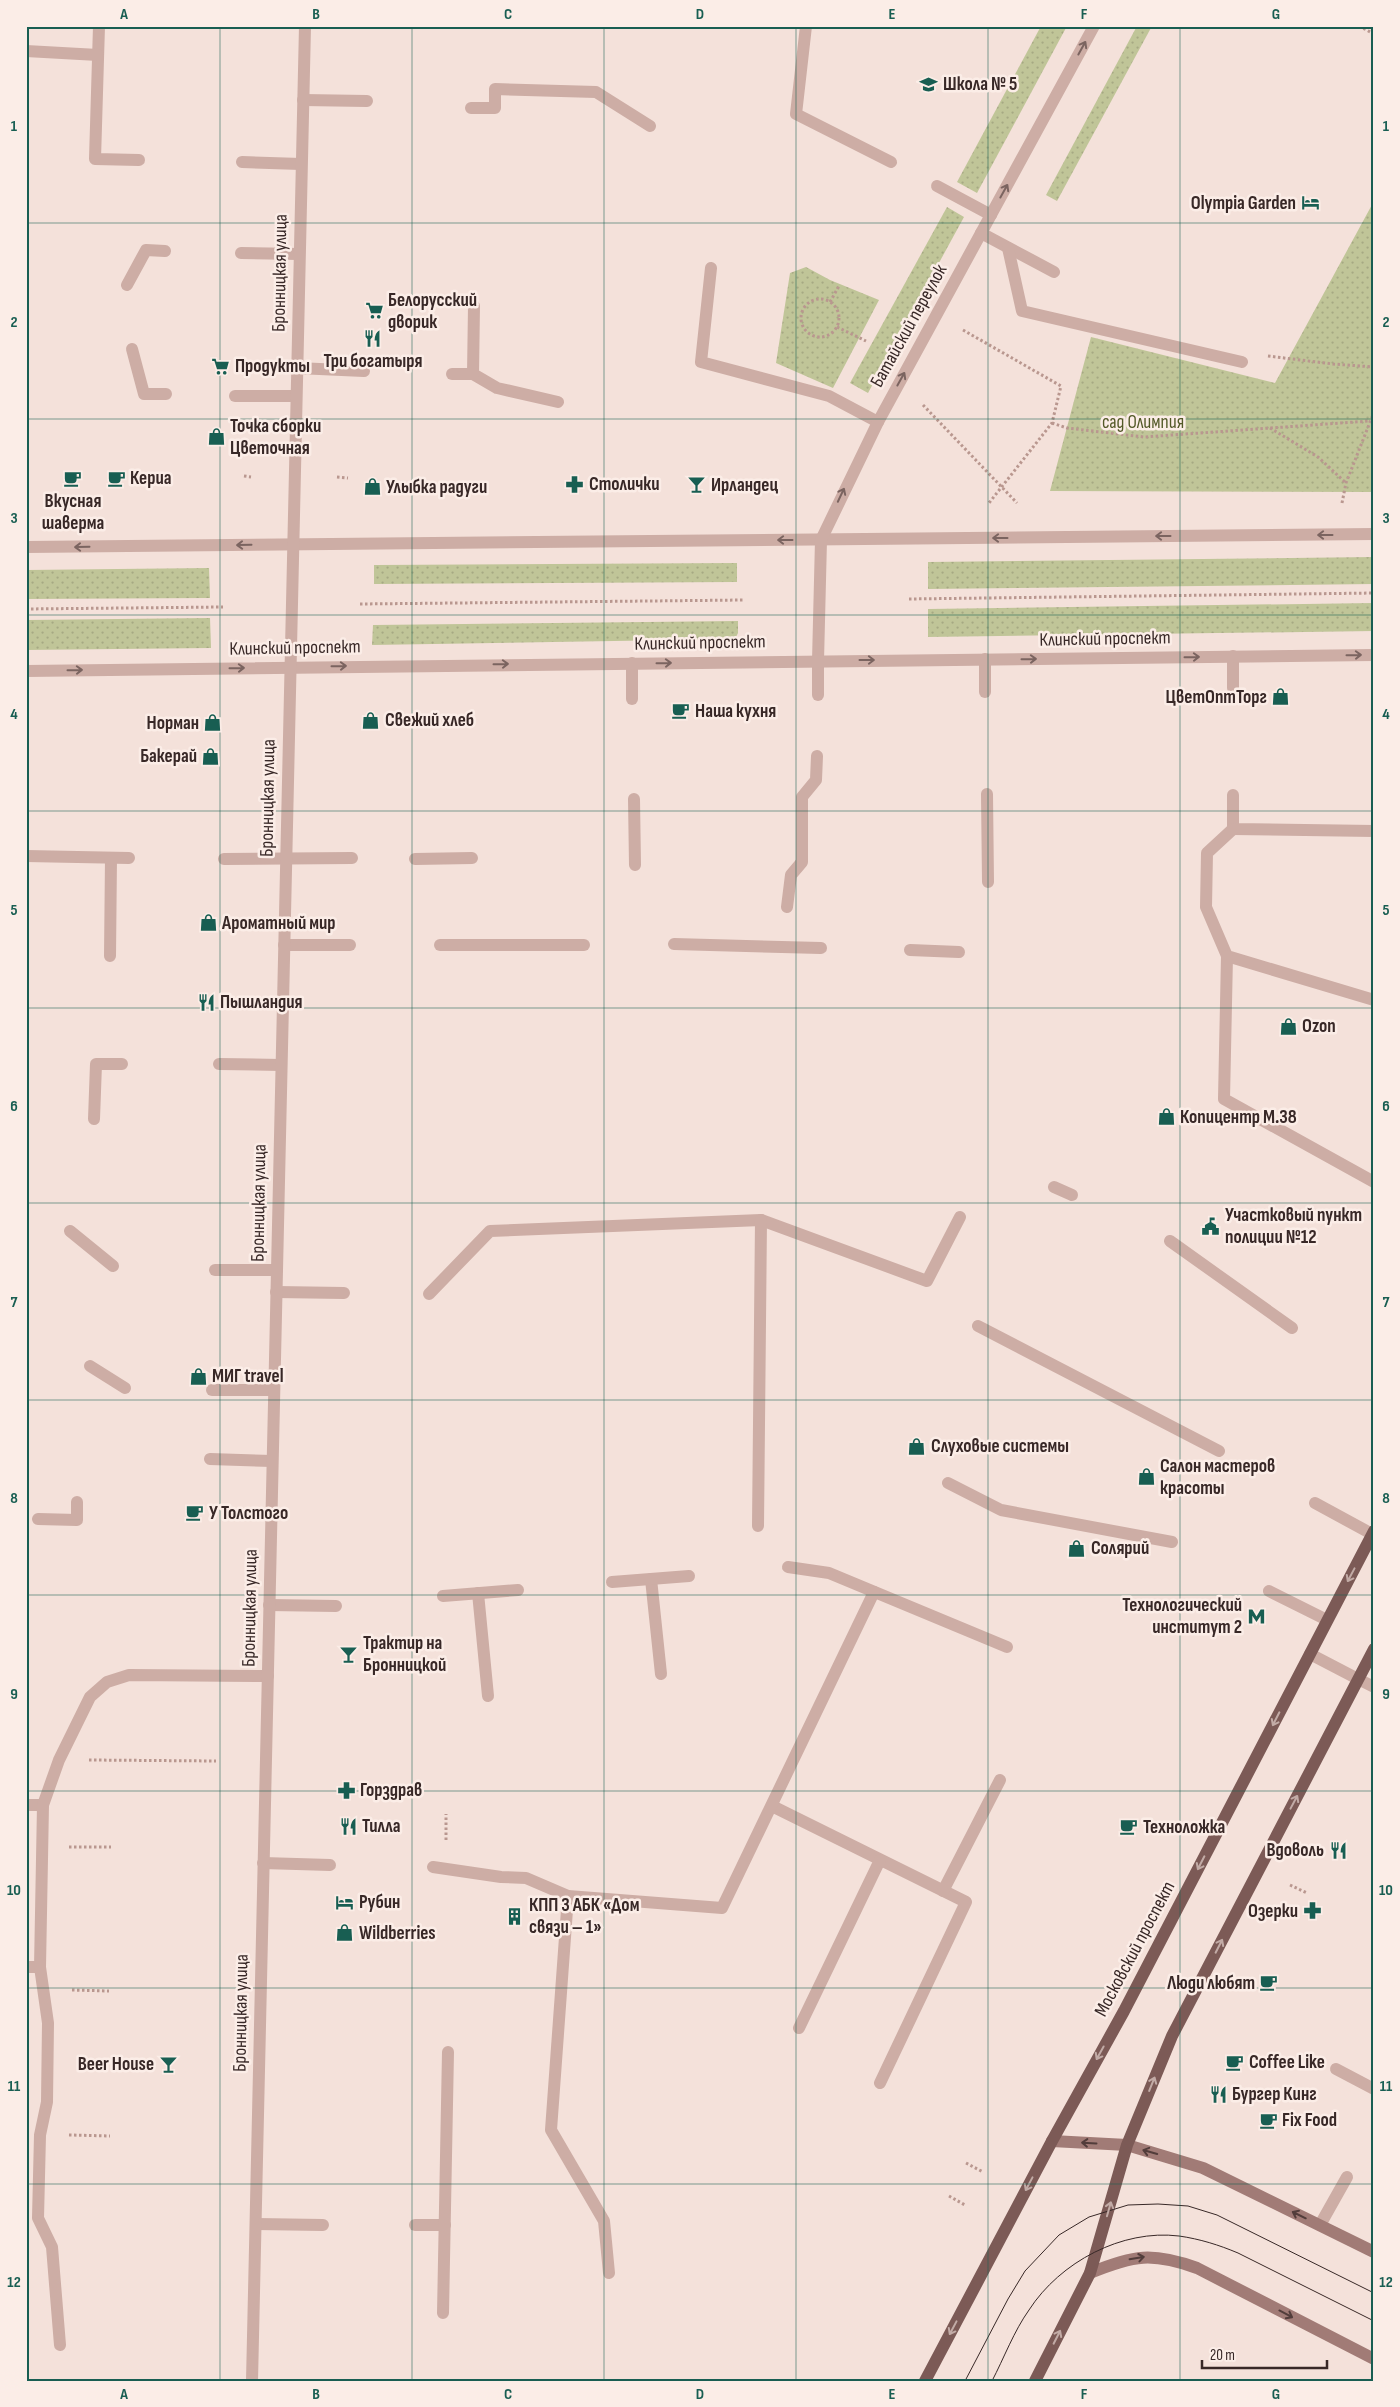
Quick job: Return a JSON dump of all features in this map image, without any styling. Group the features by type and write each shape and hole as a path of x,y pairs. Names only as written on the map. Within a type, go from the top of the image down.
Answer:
{"main road":[{"name":"Московский проспект","path":"925,2380 1052,2141 1124,2011 1373,1533"},
{"path":"1035,2381 1090,2273 1127,2146 1172,2036 1374,1649"},
{"path":"1052,2141 1127,2146 1203,2168 1374,2252"},
{"path":"1090,2273 1117,2262 1140,2257 1168,2258 1197,2268 1374,2359"}],"street":[{"path":"99,26 95,159 139,160"},
{"name":"Бронницкая улица","path":"252,2381 305,26"},
{"path":"806,26 796,114 891,162"},
{"name":"Батайский переулок","path":"818,695 821,540 878,422 1094,26"},
{"path":"26,51 98,55"},
{"path":"471,108 495,108 495,89 596,92 650,126"},
{"path":"303,100 367,101"},
{"path":"242,162 301,164"},
{"path":"937,186 991,214"},
{"path":"981,233 1054,272"},
{"path":"1008,248 1022,311 1242,362"},
{"path":"127,285 146,250 165,251"},
{"path":"241,253 299,254"},
{"path":"711,268 701,362 829,396 878,422"},
{"path":"473,374 474,306"},
{"path":"132,349 144,394 166,394"},
{"path":"297,368 364,371"},
{"path":"452,374 473,374 498,388 558,402"},
{"path":"235,396 296,396"},
{"path":"26,547 1374,534"},
{"name":"Клинский проспект","path":"26,671 1374,655"},
{"path":"1233,656 1233,688"},
{"path":"985,659 985,692"},
{"path":"632,663 632,699"},
{"path":"787,907 790,875 802,862 802,797 816,780 817,756"},
{"path":"987,794 988,882"},
{"path":"1233,795 1233,829"},
{"path":"634,799 635,865"},
{"path":"1374,831 1233,829 1207,853 1206,907 1227,956 1224,1099 1374,1182"},
{"path":"26,856 129,858"},
{"path":"110,956 111,858"},
{"path":"224,859 352,858"},
{"path":"415,859 472,858"},
{"path":"674,944 820,948"},
{"path":"284,945 350,945"},
{"path":"440,945 584,945"},
{"path":"910,950 959,952"},
{"path":"1227,956 1374,1000"},
{"path":"94,1119 96,1064 122,1064"},
{"path":"219,1064 281,1066"},
{"path":"1054,1187 1072,1195"},
{"path":"429,1294 490,1231 762,1220 928,1281 960,1217"},
{"path":"758,1526 762,1220"},
{"path":"70,1231 113,1266"},
{"path":"1170,1241 1292,1328"},
{"path":"215,1270 276,1270"},
{"path":"276,1292 344,1293"},
{"path":"978,1326 1219,1451"},
{"path":"90,1366 125,1388"},
{"path":"212,1390 274,1390"},
{"path":"210,1459 272,1461"},
{"path":"948,1483 1001,1510 1172,1542"},
{"path":"38,1519 77,1520 77,1502"},
{"path":"1315,1503 1373,1533"},
{"path":"788,1567 829,1573 1006,1648"},
{"path":"612,1582 689,1576"},
{"path":"651,1579 661,1674"},
{"path":"442,1596 518,1590"},
{"path":"1269,1591 1327,1620"},
{"path":"433,1867 502,1877 526,1878 568,1896 722,1908 874,1592"},
{"path":"478,1593 488,1696"},
{"path":"269,1605 336,1606"},
{"path":"1310,1654 1374,1687"},
{"path":"60,2345 52,2247 38,2218 32,2185 47,2092 48,2023 40,1967 43,1805 59,1760 90,1697 108,1682 129,1675 268,1676"},
{"path":"943,1891 1000,1780"},
{"path":"26,1805 43,1805"},
{"path":"772,1806 966,1902 880,2083"},
{"path":"798,2028 880,1860"},
{"path":"264,1864 330,1865"},
{"path":"568,1896 551,2130 604,2221 609,2273"},
{"path":"26,1967 40,1967"},
{"path":"443,2313 448,2052"},
{"path":"1336,2069 1374,2089"},
{"path":"1320,2225 1347,2177"},
{"path":"256,2224 324,2225"},
{"path":"415,2226 445,2225"}],"path":[{"path":"1358,26 1374,34"},
{"path":"830,302 839,286"},
{"path":"818,299 830,302 835,306 840,318 837,327 832,334 820,338 809,334 802,323 801,317 807,305 818,299"},
{"path":"837,327 866,342"},
{"path":"963,330 1060,386 1052,424 989,503"},
{"path":"1242,362 1248,351 1279,358 1374,367"},
{"path":"923,405 1017,503"},
{"path":"1342,503 1346,483 1374,412"},
{"path":"1052,424 1067,428 1144,437 1369,422"},
{"path":"1270,428 1318,457 1346,483"},
{"path":"244,476 251,477"},
{"path":"337,477 348,478"},
{"path":"909,598 1374,593"},
{"path":"360,604 744,600"},
{"path":"26,609 223,607"},
{"path":"59,1760 216,1761"},
{"path":"42,1846 111,1847"},
{"path":"1290,1885 1307,1894"},
{"path":"43,1990 109,1991"},
{"path":"40,2135 110,2136"},
{"path":"966,2163 983,2172"},
{"path":"949,2196 965,2205"}],"green space":[{"path":"1041,26 1067,26 977,193 957,182"},
{"path":"1137,26 1152,26 1057,201 1046,195"},
{"name":"сад Олимпия","path":"1374,201 1374,492 1050,491 1091,337 1275,383"},
{"path":"947,207 964,217 868,393 850,383"},
{"path":"806,267 830,280 879,300 833,388 776,363 790,273"},
{"path":"1374,557 1374,584 928,589 928,562"},
{"path":"737,563 737,582 374,584 374,565"},
{"path":"209,568 210,598 26,599 26,570"},
{"path":"1374,603 1374,631 928,637 928,609"},
{"path":"210,618 211,648 26,650 26,620"},
{"path":"738,621 738,633 735,639 372,645 373,625"}],"tram line":[{"path":"965,2381 1008,2299 1025,2271 1059,2235 1089,2217 1128,2205 1188,2206 1217,2215 1374,2293"},
{"path":"992,2381 1029,2310 1058,2277 1094,2252 1136,2238 1157,2235 1179,2236 1224,2247 1374,2321"}],"place":[{"name":"Школа № 5","path":"929,84"},
{"name":"Olympiа Garden","path":"1310,203"},
{"name":"Белорусский дворик","path":"374,311"},
{"name":"Три богатыря","path":"373,338"},
{"name":"Продукты","path":"221,366"},
{"name":"Точка сборки Цветочная","path":"216,437"},
{"name":"Вкусная шаверма","path":"73,478"},
{"name":"Кериа","path":"116,478"},
{"name":"Столички","path":"575,484"},
{"name":"Ирландец","path":"697,485"},
{"name":"Улыбка радуги","path":"372,487"},
{"name":"ЦветОптТорг","path":"1281,697"},
{"name":"Наша кухня","path":"681,711"},
{"name":"Свежий хлеб","path":"371,720"},
{"name":"Норман","path":"213,723"},
{"name":"Бакерай","path":"211,756"},
{"name":"Ароматный мир","path":"208,923"},
{"name":"Пышландия","path":"206,1002"},
{"name":"Ozon","path":"1288,1026"},
{"name":"Копицентр М.38","path":"1166,1117"},
{"name":"Участковый пункт полиции №12","path":"1211,1226"},
{"name":"МИГ travel","path":"198,1376"},
{"name":"Слуховые системы","path":"917,1446"},
{"name":"Салон мастеров красоты","path":"1146,1477"},
{"name":"У Толстого","path":"195,1513"},
{"name":"Солярий","path":"1077,1548"},
{"name":"Технологический институт 2","path":"1256,1616"},
{"name":"Трактир на Бронницкой","path":"349,1654"},
{"name":"Горздрав","path":"346,1790"},
{"name":"Тилла","path":"348,1826"},
{"name":"Техноложка","path":"1129,1827"},
{"name":"Вдоволь","path":"1338,1850"},
{"name":"Рубин","path":"345,1902"},
{"name":"Озерки","path":"1312,1911"},
{"name":"КПП 3 АБК «Дом связи – 1»","path":"515,1916"},
{"name":"Wildberries","path":"345,1933"},
{"name":"Люди любят","path":"1269,1983"},
{"name":"Coffee Like","path":"1235,2062"},
{"name":"Beer House","path":"168,2064"},
{"name":"Бургер Кинг","path":"1218,2094"},
{"name":"Fix Food","path":"1268,2120"}]}
